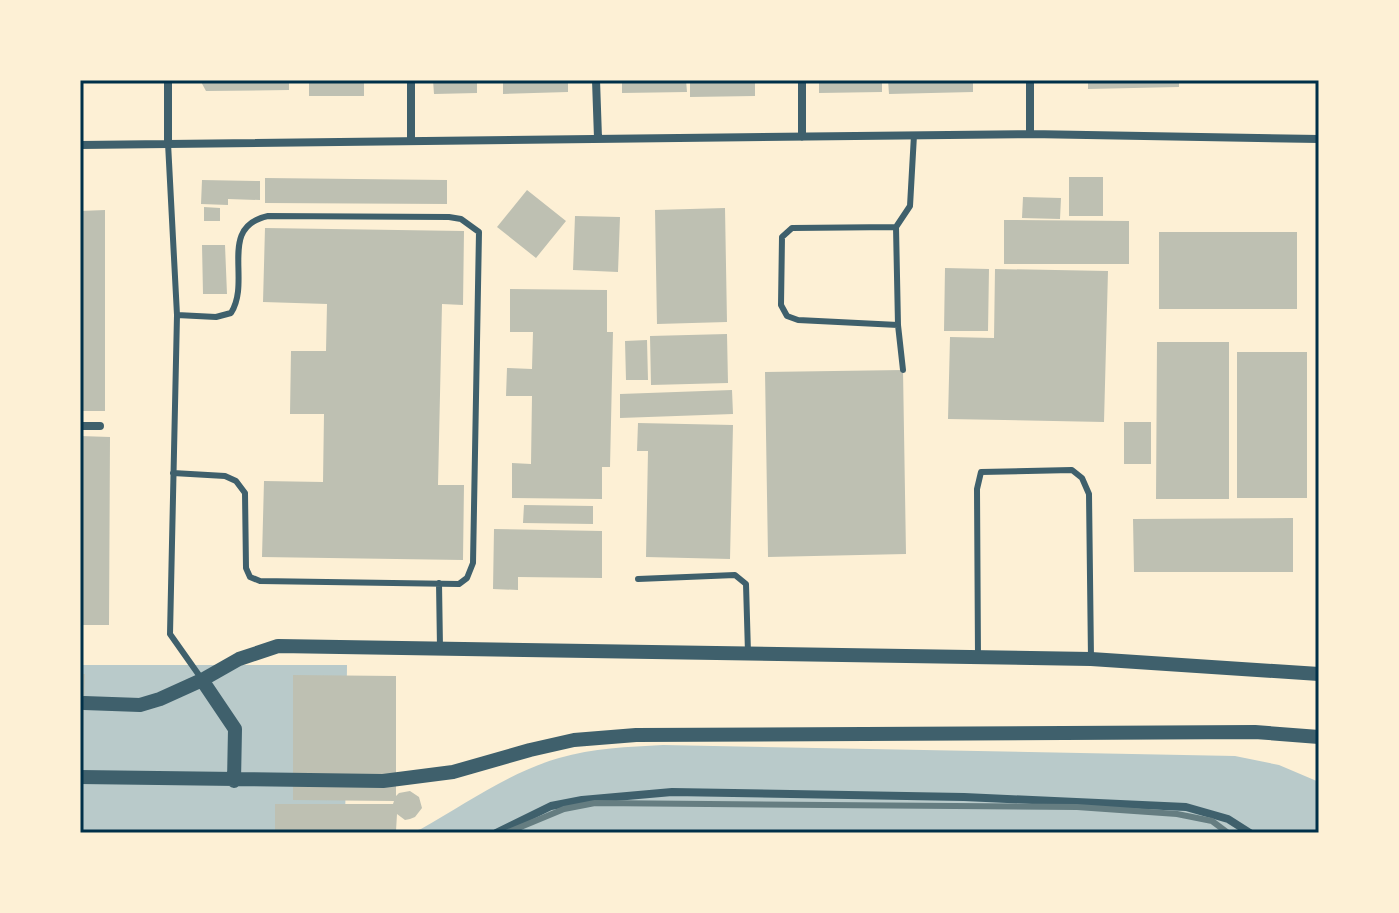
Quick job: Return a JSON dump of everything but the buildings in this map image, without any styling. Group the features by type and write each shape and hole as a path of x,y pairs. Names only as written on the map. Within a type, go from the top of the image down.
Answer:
{"street":[{"path":"168,80 168,143"},
{"path":"411,80 411,140"},
{"path":"596,80 598,138"},
{"path":"802,80 802,137"},
{"path":"1030,80 1030,134"},
{"path":"80,145 1030,134 1319,139"},
{"path":"80,426 100,426"},
{"path":"84,703 140,705 202,680 239,659 278,646 1091,659 1319,674"},
{"path":"202,680 235,729 234,781"},
{"path":"80,777 383,781 453,772 574,740 636,735 1255,732 1319,737"},
{"path":"496,833 551,806 672,792 964,797 1186,807 1228,819 1250,833"}],"lane":[{"path":"903,370 898,325 896,227 910,206 914,135"},
{"path":"168,143 177,315 170,634 202,680"},
{"path":"173,473 225,476 236,481 245,493 246,568 250,577 260,581 459,584 467,578 473,563 479,232 471,224 449,217 268,216 256,219 246,225 240,238 237,304 231,313 216,317 177,315"},
{"path":"896,227 792,228 782,237 781,305 787,316 798,320 898,325"},
{"path":"978,657 977,480 981,472 1072,470 1082,478 1089,494 1091,659"},
{"path":"638,579 735,575 741,579 746,584 748,654"},
{"path":"439,583 440,649"}],"shaded area":[{"path":"80,665 347,665 345,833 80,833"},
{"path":"663,745 1235,756 1279,765 1319,782 1319,833 409,833 505,780 541,764 585,752"}],"railway":[{"path":"506,833 564,809 595,803 1077,807 1177,814 1212,821 1228,833"}]}
